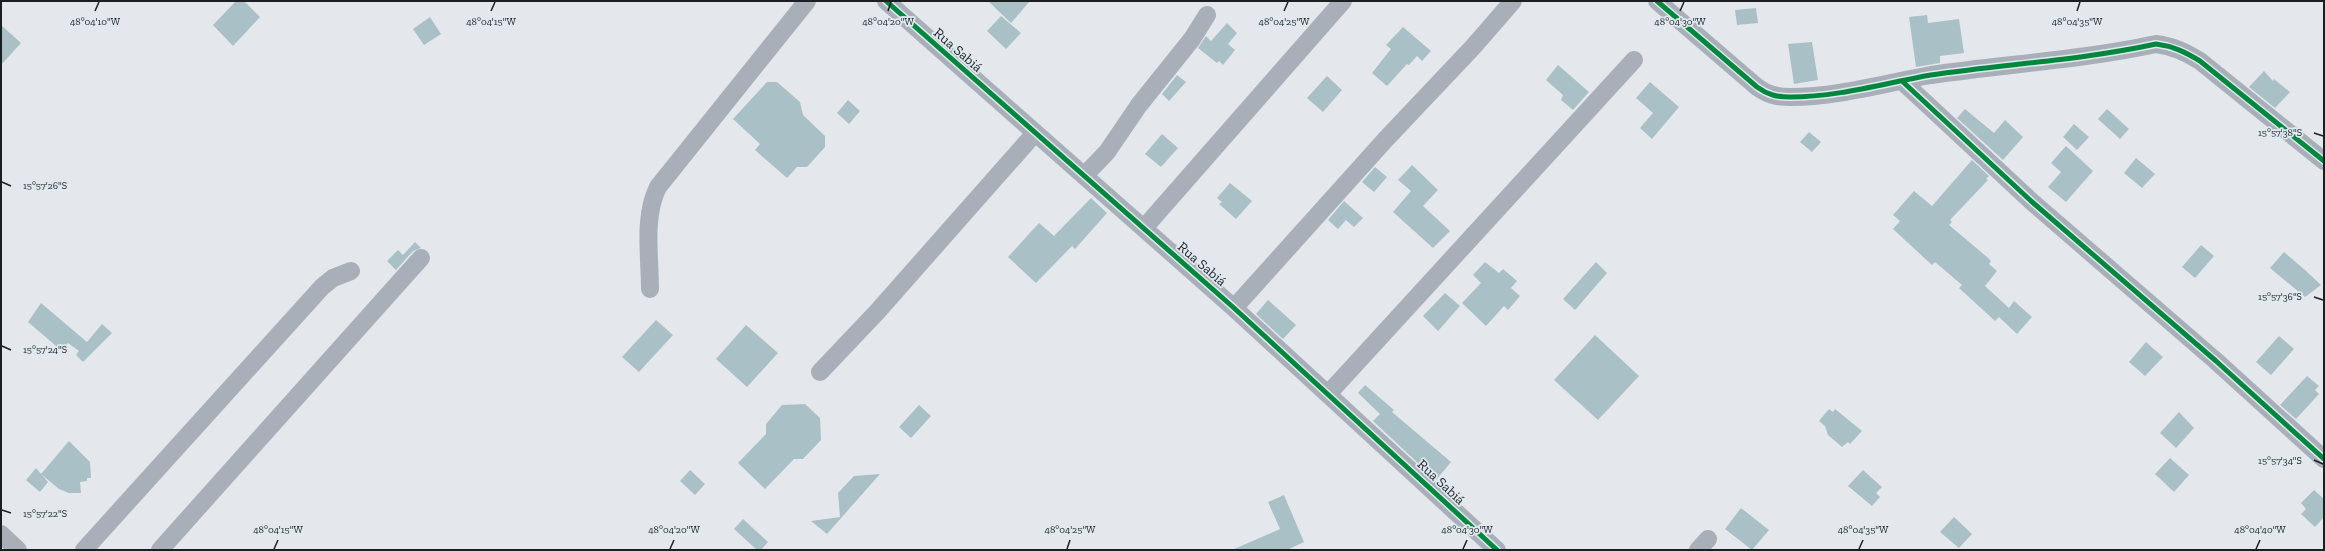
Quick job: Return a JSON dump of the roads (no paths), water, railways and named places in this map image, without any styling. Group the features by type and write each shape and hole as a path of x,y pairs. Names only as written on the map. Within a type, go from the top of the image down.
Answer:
{"street":[{"path":"650,289 649,218 651,202 658,187 807,1"},
{"name":"Rua Sabiá","path":"886,1 1234,308 1497,550"},
{"path":"1144,228 1343,1"},
{"path":"1234,308 1386,139 1473,47 1513,1"},
{"path":"1657,1 1767,94 1792,97 1857,90 1931,75 2053,61 2156,44 2168,45 2184,51 2200,61 2324,161"},
{"path":"1084,176 1107,152 1138,105 1192,38 1207,15"},
{"path":"1328,394 1634,60"},
{"path":"1902,81 2030,201 2216,361 2324,459"},
{"path":"820,372 877,312 1035,133"},
{"path":"160,550 421,258"},
{"path":"84,550 322,286 332,278 351,271"},
{"path":"1,534 18,550"}]}
